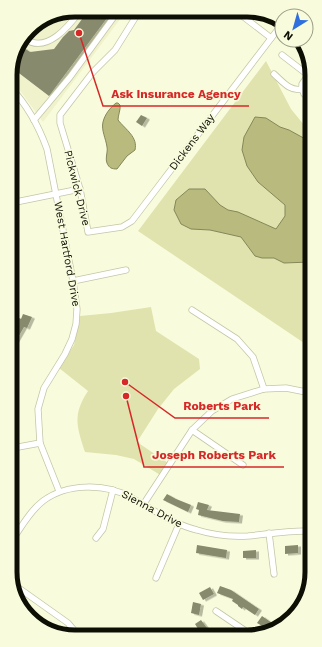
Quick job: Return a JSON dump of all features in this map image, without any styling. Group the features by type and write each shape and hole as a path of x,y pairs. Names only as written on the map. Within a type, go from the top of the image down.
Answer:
{"street":[{"path":"28,41 33,44 41,43 54,38 74,17"},
{"path":"34,120 70,77 115,17"},
{"name":"Pickwick Drive","path":"132,221 122,227 88,232 80,189 60,123 60,115 93,72 115,50 136,17"},
{"path":"244,17 271,38"},
{"name":"Dickens Way","path":"132,221 274,34"},
{"path":"282,55 305,73"},
{"path":"274,74 291,88 297,90 302,89"},
{"path":"305,80 302,84 302,89 305,95"},
{"name":"West Hartford Drive","path":"17,96 34,120 47,149 73,281 77,309 76,324 72,339 65,354 44,388 38,409 40,443 59,491"},
{"path":"17,202 80,189"},
{"path":"73,281 126,270"},
{"path":"192,310 237,340 253,357 264,389"},
{"path":"143,504 192,430 212,411 232,398 264,389 286,388 305,392"},
{"path":"192,430 243,465"},
{"path":"17,447 40,443"},
{"name":"Sienna Drive","path":"17,533 31,513 43,501 59,491 86,487 113,490 125,494 165,518 197,530 224,535 248,536 305,531"},
{"path":"96,538 103,529 113,490"},
{"path":"156,578 179,524"},
{"path":"269,533 274,574"},
{"path":"19,588 68,623 74,630"},
{"path":"216,611 244,630"}],"shaded area":[{"path":"67,17 122,17 43,122 17,87 17,71 19,60 23,49 37,31 56,20"},
{"path":"266,61 291,109 305,126 305,344 138,231"},
{"path":"116,103 120,105 118,120 133,137 135,141 135,150 127,156 117,169 114,169 109,166 106,159 107,147 103,125 106,114"},
{"path":"255,117 266,118 280,127 305,139 305,262 284,263 274,258 262,258 255,256 241,237 210,230 191,229 181,224 174,210 176,200 189,189 205,189 220,205 228,210 238,212 276,229 285,216 285,205 258,182 247,166 242,150 244,137"},
{"path":"151,307 156,331 199,359 200,369 174,389 158,409 137,442 168,463 162,476 134,459 116,455 85,452 78,428 78,414 83,399 88,391 59,368 74,345 80,316"}],"building":[{"path":"84,17 108,17 49,96 17,72 23,49 24,48 30,52 54,49 69,31 74,30"},
{"path":"141,115 147,118 142,126 136,122"},
{"path":"23,314 32,317 27,328 24,327 17,339 17,317 21,319"},
{"path":"167,494 191,505 188,512 163,500"},
{"path":"198,502 209,505 207,510 240,514 239,522 223,521 198,515 199,510 196,509"},
{"path":"197,545 227,550 226,558 196,553"},
{"path":"298,545 298,553 285,554 285,546"},
{"path":"256,550 256,558 243,558 243,551"},
{"path":"220,586 231,590 259,609 255,615 243,607 242,609 232,601 233,599 217,593"},
{"path":"210,587 214,594 203,600 199,593"},
{"path":"193,602 201,604 199,615 191,613"},
{"path":"262,616 273,624 265,627 257,623"},
{"path":"201,620 207,628 199,630 195,624"}],"place":[{"name":"Ask Insurance Agency","path":"79,33"},
{"name":"Roberts Park","path":"125,382"},
{"name":"Joseph Roberts Park","path":"126,396"}]}
